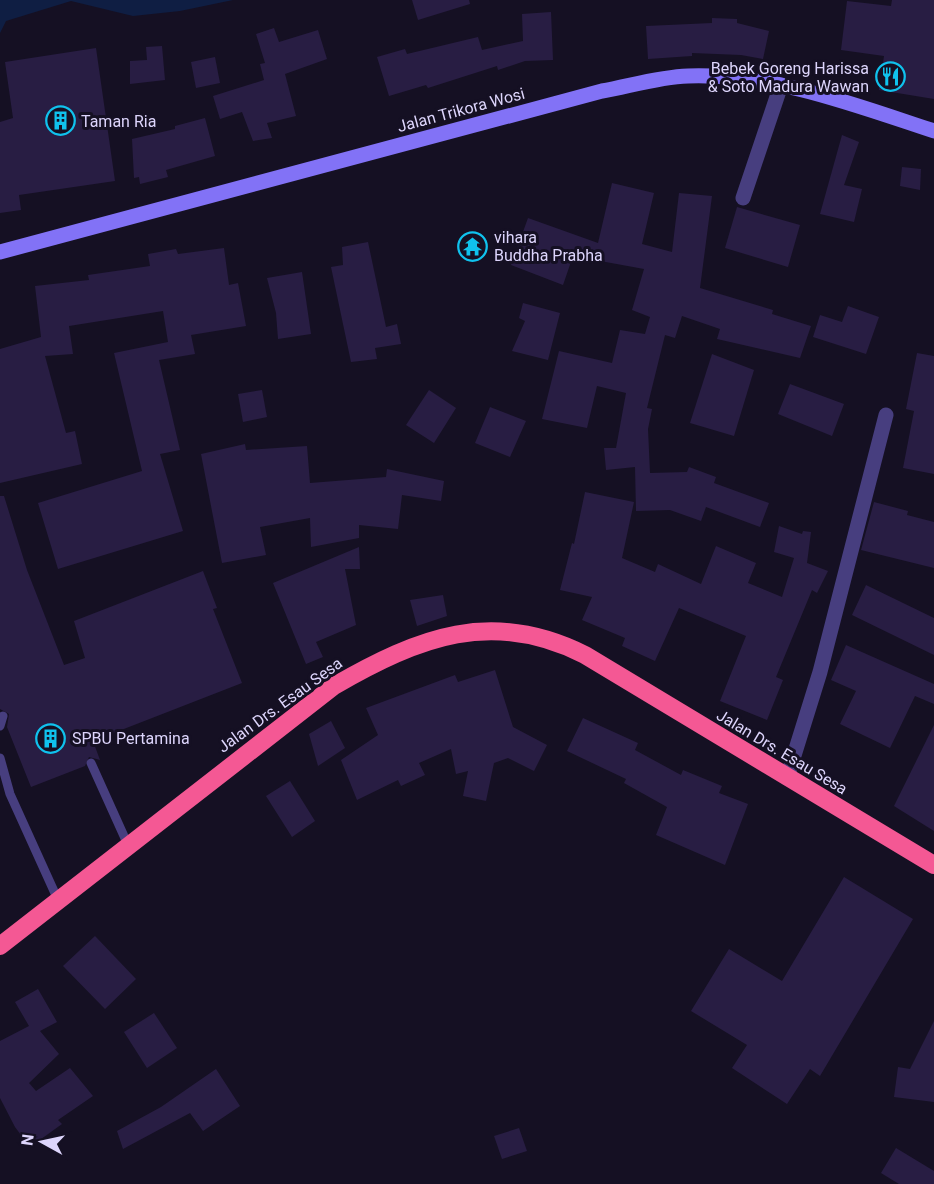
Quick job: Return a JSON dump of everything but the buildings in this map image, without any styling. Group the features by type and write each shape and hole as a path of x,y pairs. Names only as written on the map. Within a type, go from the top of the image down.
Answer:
{"highway":[{"name":"Jalan Drs. Esau Sesa","path":"0,946 334,686 372,664 446,636 490,630 511,630 548,638 585,655 934,866"}],"street":[{"name":"Jalan Trikora Wosi","path":"0,252 602,91 687,76 755,80 781,85 934,131"},
{"path":"743,198 781,85"},
{"path":"787,778 820,672 886,415"}],"lane":[{"path":"0,758 10,794 58,900"},
{"path":"91,763 128,845"}],"water":[{"path":"0,0 233,0 180,11 133,16 71,1 6,21 0,33"}],"place":[{"name":"Bebek Goreng Harissa & Soto Madura Wawan","path":"890,77"},
{"name":"Taman Ria","path":"60,121"},
{"name":"vihara Buddha Prabha","path":"473,246"},
{"name":"SPBU Pertamina","path":"51,738"}]}
